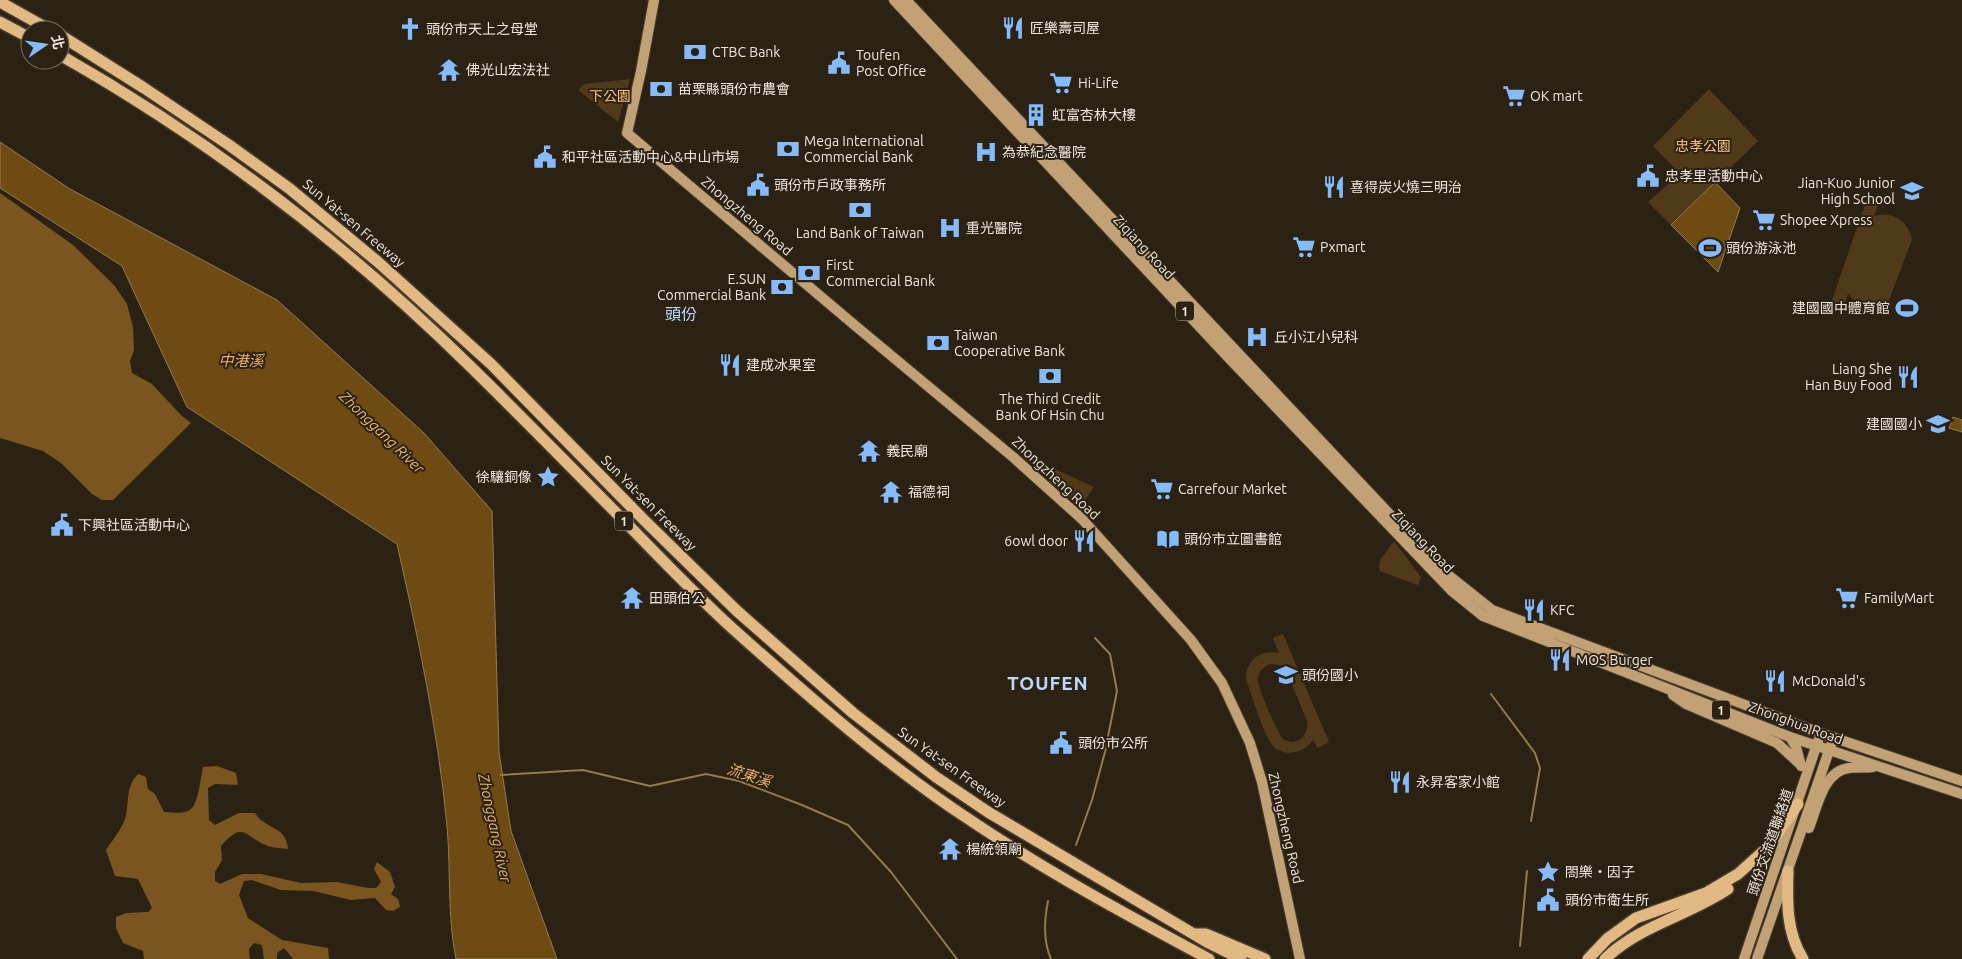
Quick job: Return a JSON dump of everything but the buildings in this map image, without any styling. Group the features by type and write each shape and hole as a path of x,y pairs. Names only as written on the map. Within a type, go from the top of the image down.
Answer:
{"highway":[{"path":"0,2 32,20"},
{"path":"0,22 20,33"},
{"name":"Sun Yat-sen Freeway","path":"70,41 229,145 290,189 378,262 491,364 737,612 853,714 988,812 1194,934 1241,959"},
{"name":"Sun Yat-sen Freeway","path":"70,61 221,156 368,272 470,366 728,625 844,725 908,776 972,822 1064,878 1102,901 1209,959"},
{"path":"1605,959 1622,944 1645,929 1705,903 1738,882 1755,865 1798,804"},
{"path":"1588,959 1606,939 1627,923 1655,910 1696,897 1716,888 1738,874 1768,847"},
{"path":"1788,871 1787,913 1793,938 1803,959"},
{"path":"1194,934 1206,934 1265,959"}],"main road":[{"name":"Zhongzheng Road","path":"654,0 641,71 626,132 858,328 1008,451 1082,519 1191,640 1222,683 1250,743 1264,790 1300,959"},
{"name":"Ziqiang Road","path":"894,0 929,31 1443,571 1489,607"},
{"name":"Ziqiang Road","path":"906,0 929,31 1227,356 1452,591 1483,616"},
{"name":"Zhonghua Road","path":"1489,607 1492,610 1820,732 1962,781"},
{"name":"Zhonghua Road","path":"1483,616 1790,737 1962,794"},
{"path":"1605,664 1609,653"},
{"path":"1660,686 1686,704 1777,744 1801,765"},
{"name":"頭份交流道聯絡道","path":"1744,959 1798,804 1820,732"},
{"path":"1790,737 1796,747 1801,765 1802,777 1798,804"},
{"name":"頭份交流道聯絡道","path":"1757,959 1834,737"},
{"path":"1788,871 1794,865 1828,781 1836,772 1848,768 1879,767"}],"green space":[{"name":"下公園","path":"630,79 618,122 578,90 584,84"},
{"name":"忠孝公園","path":"1709,89 1758,141 1671,225 1648,202 1680,174 1653,146"},
{"path":"1867,199 1879,202 1874,216 1888,215 1899,219 1904,223 1912,240 1889,300 1878,305 1867,306 1857,302 1848,294 1843,307 1831,303"},
{"path":"1055,469 1094,487 1080,507 1048,482"},
{"path":"1394,541 1421,577 1418,585 1379,571 1380,560"},
{"path":"1283,634 1329,742 1318,748 1313,740 1304,749 1292,753 1280,751 1270,742 1263,729 1246,680 1246,673 1255,658 1266,653 1279,653 1273,638","holes":["1269,664 1285,668 1307,721 1304,735 1301,739 1293,742 1283,739 1281,736 1269,712 1258,682 1260,671"]}],"shaded area":[{"path":"0,193 73,245 114,285 127,304 133,327 134,350 130,361 132,373 152,384 191,423 113,500 102,500 92,494 61,463 43,451 0,438"},
{"path":"217,766 236,773 238,785 215,784 208,788 209,820 215,825 239,813 255,813 261,820 283,834 288,849 268,846 244,833 235,833 221,846 222,860 215,872 215,881 220,884 242,874 261,874 301,883 337,882 376,888 381,882 374,869 377,862 390,872 395,887 391,894 398,899 400,907 393,911 386,910 375,898 351,900 313,891 281,890 252,880 244,881 239,895 248,918 282,940 328,948 329,959 293,959 284,948 277,953 277,959 264,959 262,945 254,943 249,949 250,959 144,959 143,951 123,943 116,928 116,917 126,913 148,912 152,908 138,879 115,876 106,850 125,820 132,782 139,774 146,777 148,789 155,794 164,812 185,812 191,809 196,802 203,767"}],"water":[{"name":"中港溪","path":"0,142 70,189 277,300 424,433 492,511 499,752 511,831 557,959 456,959 451,926 447,826 443,790 420,649 397,544 187,407 122,266 0,188"},
{"name":"頭份游泳池","path":"1715,182 1740,208 1718,272 1671,225"},
{"path":"1953,417 1962,420 1962,432 1949,428"}],"waterway":[{"path":"1076,845 1092,800 1105,752 1117,691 1110,654 1095,638"},
{"path":"1491,694 1535,753 1540,768 1531,821"},
{"name":"流東溪","path":"501,775 583,770 650,786 706,774 739,781 802,805 848,825 891,872 957,959"},
{"path":"1520,946 1527,871"},
{"path":"1048,901 1045,931 1051,959"}],"place":[{"name":"匠樂壽司屋","path":"1013,28"},
{"name":"頭份市天上之母堂","path":"410,29"},
{"name":"CTBC Bank","path":"695,52"},
{"name":"Toufen Post Office","path":"839,63"},
{"name":"佛光山宏法社","path":"449,70"},
{"name":"Hi-Life","path":"1061,83"},
{"name":"苗栗縣頭份市農會","path":"661,89"},
{"name":"OK mart","path":"1514,96"},
{"name":"虹富杏林大樓","path":"1036,115"},
{"name":"Mega International Commercial Bank","path":"788,149"},
{"name":"為恭紀念醫院","path":"986,152"},
{"name":"和平社區活動中心&中山市場","path":"545,157"},
{"name":"忠孝里活動中心","path":"1648,176"},
{"name":"頭份市戶政事務所","path":"758,185"},
{"name":"喜得炭火燒三明治","path":"1334,187"},
{"name":"Jian-Kuo Junior High School","path":"1912,191"},
{"name":"Land Bank of Taiwan","path":"860,210"},
{"name":"Shopee Xpress","path":"1764,220"},
{"name":"重光醫院","path":"950,228"},
{"name":"Pxmart","path":"1304,247"},
{"name":"頭份游泳池","path":"1710,248"},
{"name":"First Commercial Bank","path":"809,273"},
{"name":"E.SUN Commercial Bank","path":"782,287"},
{"name":"建國國中體育館","path":"1907,308"},
{"name":"丘小江小兒科","path":"1257,337"},
{"name":"Taiwan Cooperative Bank","path":"938,343"},
{"name":"建成冰果室","path":"730,365"},
{"name":"The Third Credit Bank Of Hsin Chu","path":"1050,376"},
{"name":"Liang She Han Buy Food","path":"1908,377"},
{"name":"建國國小","path":"1938,424"},
{"name":"義民廟","path":"869,451"},
{"name":"徐驤銅像","path":"548,477"},
{"name":"Carrefour Market","path":"1162,489"},
{"name":"福德祠","path":"891,492"},
{"name":"下興社區活動中心","path":"62,525"},
{"name":"頭份市立圖書館","path":"1168,539"},
{"name":"6owl door","path":"1084,541"},
{"name":"田頭伯公","path":"632,598"},
{"name":"FamilyMart","path":"1847,598"},
{"name":"KFC","path":"1534,610"},
{"name":"MOS Burger","path":"1560,660"},
{"name":"頭份國小","path":"1286,675"},
{"name":"McDonald's","path":"1775,681"},
{"name":"頭份市公所","path":"1061,743"},
{"name":"永昇客家小館","path":"1400,782"},
{"name":"楊統領廟","path":"950,849"},
{"name":"閤樂‧因子","path":"1548,872"},
{"name":"頭份市衛生所","path":"1548,900"}],"district":[{"name":"頭份","path":"681,314"},
{"name":"TOUFEN","path":"1048,683"}],"water label":[{"name":"Zhonggang River","path":"382,432"},
{"name":"Zhonggang River","path":"495,828"}]}
